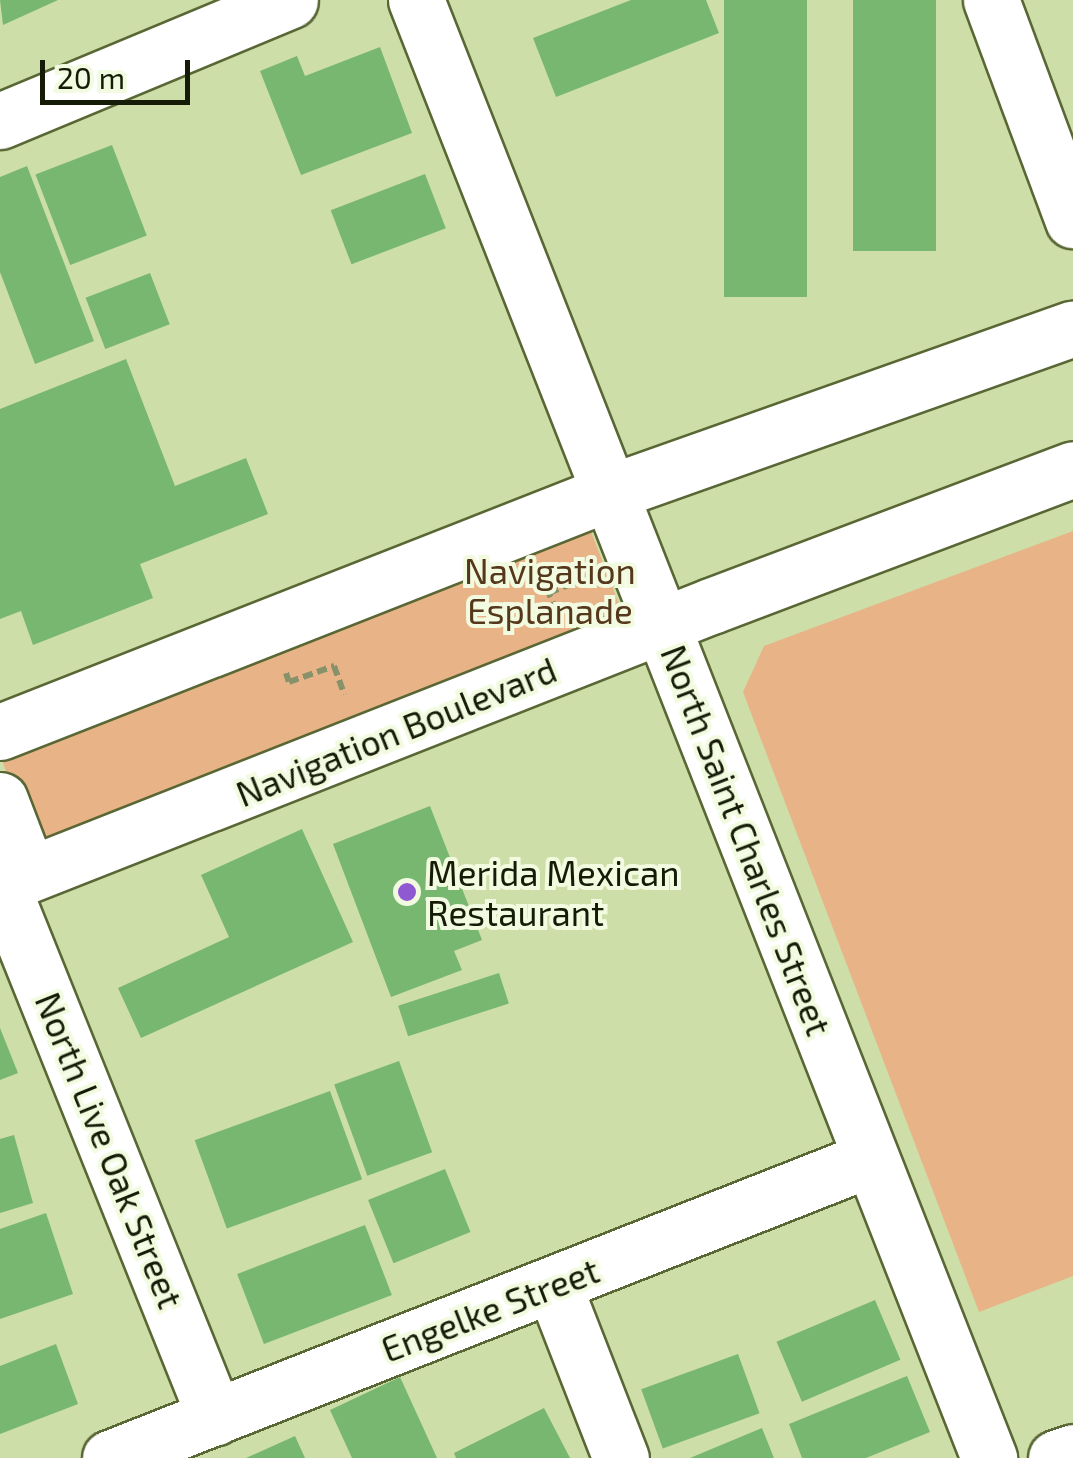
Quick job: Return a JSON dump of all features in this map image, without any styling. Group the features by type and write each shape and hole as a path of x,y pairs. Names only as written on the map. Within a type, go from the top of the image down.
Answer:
{"street":[{"path":"0,121 290,0"},
{"name":"North Saint Charles Street","path":"416,0 989,1458"},
{"path":"991,0 1073,220"},
{"path":"0,732 611,492 1073,328"},
{"name":"Navigation Boulevard","path":"1,884 1073,469"},
{"path":"0,800 20,852 1,884"},
{"name":"North Live Oak Street","path":"1,884 193,1435"},
{"name":"Engelke Street","path":"110,1458 193,1435 553,1284 870,1158"},
{"path":"553,1284 621,1458"},
{"path":"1056,1458 1073,1452"}],"path":[{"path":"534,558 559,618 541,624"},
{"path":"549,593 598,572"},
{"path":"280,657 289,682 334,666 347,702"}],"green space":[{"name":"Navigation Esplanade","path":"587,521 623,615 33,842 0,746"},
{"path":"1073,531 1073,1276 979,1312 743,692 764,646"}],"building":[{"path":"0,0 58,0 3,25"},
{"path":"631,0 706,0 719,33 556,97 533,38"},
{"path":"724,0 807,0 807,297 724,297"},
{"path":"853,0 936,0 936,251 853,251"},
{"path":"380,47 412,133 301,175 260,71 297,56 305,76"},
{"path":"112,145 147,236 70,265 35,174"},
{"path":"27,166 94,341 35,364 0,272 0,177"},
{"path":"425,174 446,228 351,264 331,210"},
{"path":"150,273 170,324 105,349 86,298"},
{"path":"126,359 175,486 246,458 268,514 140,564 153,598 33,645 21,611 0,619 0,409"},
{"name":"Merida Mexican Restaurant","path":"430,806 482,940 454,951 462,970 391,997 333,844"},
{"path":"302,829 353,942 141,1038 118,988 229,937 201,875"},
{"path":"499,973 509,1003 408,1036 398,1006"},
{"path":"0,1028 18,1073 0,1080"},
{"path":"399,1061 432,1152 367,1176 334,1085"},
{"path":"330,1091 362,1179 227,1229 195,1140"},
{"path":"14,1135 33,1203 0,1213 0,1139"},
{"path":"445,1169 470,1232 394,1263 368,1200"},
{"path":"46,1213 73,1294 0,1319 0,1229"},
{"path":"365,1225 392,1295 264,1344 237,1274"},
{"path":"875,1300 900,1360 802,1402 777,1342"},
{"path":"56,1344 78,1404 0,1434 0,1366"},
{"path":"738,1354 760,1413 663,1448 641,1389"},
{"path":"907,1376 930,1432 866,1458 802,1458 789,1424"},
{"path":"400,1377 437,1458 352,1458 330,1410"},
{"path":"544,1408 570,1458 456,1458 454,1453"},
{"path":"762,1428 774,1458 690,1458"},
{"path":"295,1436 305,1458 246,1458"}],"place":[{"name":"Merida Mexican Restaurant","path":"407,892"}]}
